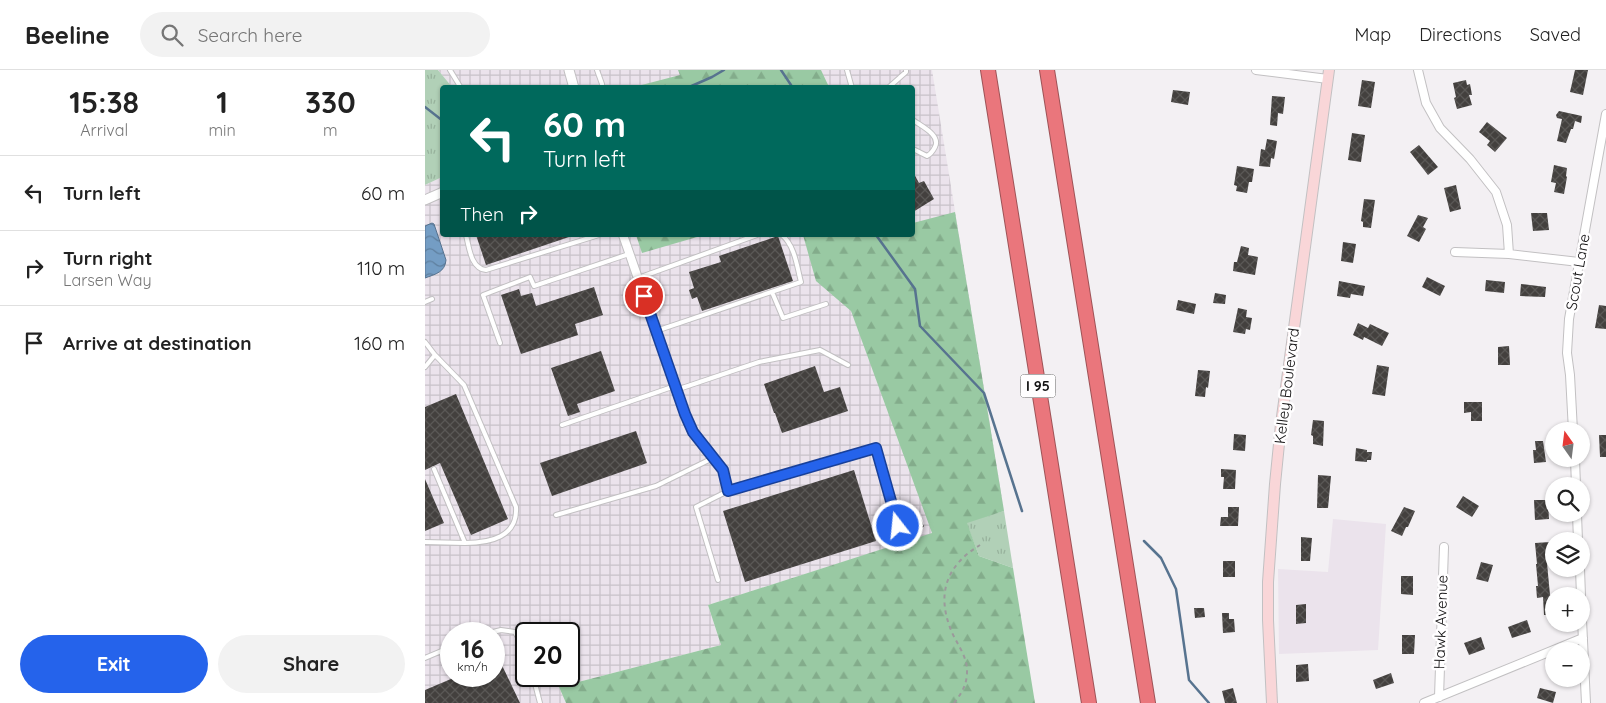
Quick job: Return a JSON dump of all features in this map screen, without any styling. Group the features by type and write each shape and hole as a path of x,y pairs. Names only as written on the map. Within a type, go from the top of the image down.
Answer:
{"highway":[{"name":"I 95","path":"988,70 1089,703"},
{"path":"1047,70 1148,703"}],"main road":[{"name":"Kelley Boulevard","path":"1272,703 1268,582 1275,484 1281,424 1328,75"}],"street":[{"path":"569,70 573,85"},
{"path":"1256,70 1328,75"},
{"path":"1417,70 1426,103 1440,128 1470,159 1496,192 1507,225 1509,254"},
{"name":"Scout Lane","path":"1573,422 1567,353 1569,319 1606,114"},
{"path":"425,200 440,193"},
{"path":"624,237 685,414 693,432 723,470"},
{"path":"1455,252 1509,254 1579,262"},
{"name":"Hawk Avenue","path":"1439,697 1444,547"},
{"path":"1583,632 1586,703"},
{"path":"1424,703 1583,638"}],"lane":[{"path":"449,70 459,85"},
{"path":"597,70 602,84"},
{"path":"847,70 851,85"},
{"path":"891,85 906,70"},
{"path":"915,121 933,134 937,144 931,154 927,156 915,150"},
{"path":"467,237 475,265 480,270 486,270 592,237"},
{"path":"638,278 751,237"},
{"path":"656,331 801,282 788,240 784,237"},
{"path":"500,343 483,295 530,277 534,286 629,254"},
{"path":"773,292 783,318 826,304"},
{"path":"425,302 432,299"},
{"path":"425,342 435,355 465,385 516,507 517,516 514,524 505,533 483,542 425,542"},
{"path":"562,425 759,362 821,350 848,365"},
{"path":"425,367 435,355"},
{"path":"718,580 696,507 728,491 876,448 898,526"},
{"path":"556,515 655,486 713,458"},
{"path":"434,469 465,543"},
{"path":"723,470 728,491"},
{"path":"425,658 440,652"},
{"path":"536,687 540,703"}],"path":[{"path":"954,703 967,682 968,671 966,662 950,629 946,613 946,585 951,570 968,552 980,545"}],"shaded area":[{"path":"438,70 932,70 1004,511 708,605 721,645 580,682 580,622 515,622 515,687 559,687 566,703 425,703 425,185 440,178 440,237 915,237 915,85 450,85"},
{"path":"1333,519 1386,524 1378,650 1279,654 1278,569 1328,572"}],"green space":[{"path":"425,70 438,70 450,85 440,85 440,178 425,185"},
{"path":"678,70 821,70 828,85 642,85 680,75"},
{"path":"955,212 1004,511 967,523 979,556 1013,568 1035,703 566,703 559,687 580,687 580,682 721,645 708,605 932,533 851,311 816,281 804,237 915,237 915,222"},
{"path":"637,237 697,237 642,253"},
{"path":"1004,511 1013,568 979,556 966,522"}],"water":[{"path":"434,224 446,260 442,270 425,278 425,226"}],"building":[{"path":"1575,70 1588,70 1583,95 1570,92"},
{"path":"1362,80 1375,82 1371,108 1358,106"},
{"path":"1466,80 1467,85 1470,84 1472,95 1469,95 1472,105 1457,109 1453,83"},
{"path":"1173,90 1190,92 1188,105 1171,102"},
{"path":"1272,96 1285,97 1283,114 1278,113 1277,126 1270,125"},
{"path":"1559,111 1582,116 1581,123 1575,121 1566,143 1557,141 1562,119 1557,118 1556,115"},
{"path":"1487,122 1507,138 1495,152 1487,145 1490,141 1479,132"},
{"path":"1352,133 1365,135 1361,162 1348,160"},
{"path":"1267,139 1277,141 1274,159 1271,158 1270,167 1259,166 1261,149 1265,150"},
{"path":"1419,145 1438,167 1428,175 1410,152"},
{"path":"1554,165 1567,168 1564,194 1554,192 1556,183 1551,182"},
{"path":"1237,166 1254,169 1252,182 1249,182 1247,193 1236,191 1237,186 1234,185"},
{"path":"915,176 919,183 924,181 934,199 915,211"},
{"path":"1456,185 1461,209 1450,212 1444,188"},
{"path":"1364,199 1375,200 1371,228 1363,227 1363,222 1361,221"},
{"path":"1531,213 1547,213 1549,230 1533,231"},
{"path":"1418,215 1428,218 1423,227 1426,229 1419,242 1407,236"},
{"path":"477,237 569,237 486,265"},
{"path":"778,237 793,281 702,311 697,297 692,299 689,290 694,288 689,272 721,262 719,256"},
{"path":"1343,242 1356,244 1353,263 1341,261"},
{"path":"1241,246 1249,248 1248,255 1258,257 1255,275 1233,271 1234,262 1237,262"},
{"path":"1427,277 1445,286 1440,296 1422,287"},
{"path":"1486,280 1505,282 1504,293 1485,291"},
{"path":"1339,281 1365,286 1363,296 1351,294 1350,298 1337,296"},
{"path":"1521,284 1546,287 1545,297 1520,296"},
{"path":"594,287 603,315 575,324 578,335 521,354 501,295 519,289 521,296 532,293 536,306"},
{"path":"1215,293 1226,295 1225,304 1213,303"},
{"path":"1178,300 1196,304 1194,314 1176,310"},
{"path":"1599,305 1606,306 1606,329 1595,328"},
{"path":"1238,308 1247,310 1246,317 1252,318 1250,330 1246,329 1245,334 1233,332"},
{"path":"1358,323 1368,328 1370,324 1389,333 1382,346 1364,337 1363,340 1353,335"},
{"path":"1509,346 1510,365 1498,365 1498,347"},
{"path":"601,351 615,391 577,404 580,412 568,416 551,368"},
{"path":"1377,365 1389,367 1385,396 1372,394"},
{"path":"815,366 824,392 840,387 848,411 782,433 764,384"},
{"path":"1198,370 1210,371 1205,397 1195,396"},
{"path":"456,394 508,519 471,535 440,463 425,470 425,407"},
{"path":"1464,402 1482,402 1482,421 1471,421 1471,412 1464,413"},
{"path":"1313,420 1324,421 1323,446 1313,444 1313,436 1311,435"},
{"path":"636,431 647,463 552,496 540,463"},
{"path":"1234,434 1246,435 1245,451 1233,450"},
{"path":"1599,435 1606,435 1606,457 1600,457"},
{"path":"1535,441 1543,441 1545,462 1534,463 1533,450 1536,450"},
{"path":"1356,448 1372,452 1371,460 1367,460 1367,462 1355,461"},
{"path":"1221,469 1236,470 1235,489 1223,489 1224,477 1221,477"},
{"path":"854,470 876,541 745,582 723,511"},
{"path":"1318,475 1331,476 1328,508 1317,508"},
{"path":"425,479 444,523 425,531"},
{"path":"1463,496 1479,506 1472,517 1456,507"},
{"path":"1534,500 1545,500 1545,519 1535,520"},
{"path":"1228,507 1239,507 1238,526 1220,526 1221,517 1228,517"},
{"path":"1404,507 1415,511 1402,536 1391,531"},
{"path":"921,518 924,527 916,529 913,520"},
{"path":"1301,537 1312,538 1310,561 1301,561"},
{"path":"1545,542 1545,577 1548,577 1549,587 1545,587 1545,615 1543,597 1537,598 1535,543"},
{"path":"1223,561 1235,561 1235,577 1223,577"},
{"path":"1481,562 1493,565 1488,582 1476,579"},
{"path":"1401,576 1413,576 1413,595 1401,594"},
{"path":"1306,604 1306,623 1296,624 1296,605"},
{"path":"1194,608 1204,608 1205,617 1195,618"},
{"path":"1222,613 1229,613 1229,619 1234,619 1235,632 1223,633"},
{"path":"1527,620 1531,632 1512,638 1508,627"},
{"path":"1402,635 1415,635 1414,654 1402,654"},
{"path":"1481,637 1485,649 1469,655 1464,643"},
{"path":"1308,664 1309,681 1296,682 1296,665"},
{"path":"505,672 520,703 425,703 425,690 440,684 440,687 505,687"},
{"path":"1391,673 1394,683 1376,689 1373,680"},
{"path":"1233,688 1237,703 1225,703 1222,691"},
{"path":"1540,688 1556,692 1553,703 1537,698"}],"waterway":[{"path":"694,85 724,70"},
{"path":"781,70 791,85"},
{"path":"425,107 440,119"},
{"path":"877,237 915,289 920,326 984,393 1022,511"},
{"path":"1144,541 1161,558 1176,589 1189,680 1209,703"}],"route":[{"path":"644,296 685,414 693,432 723,470 728,491 876,448 898,526"}]}
